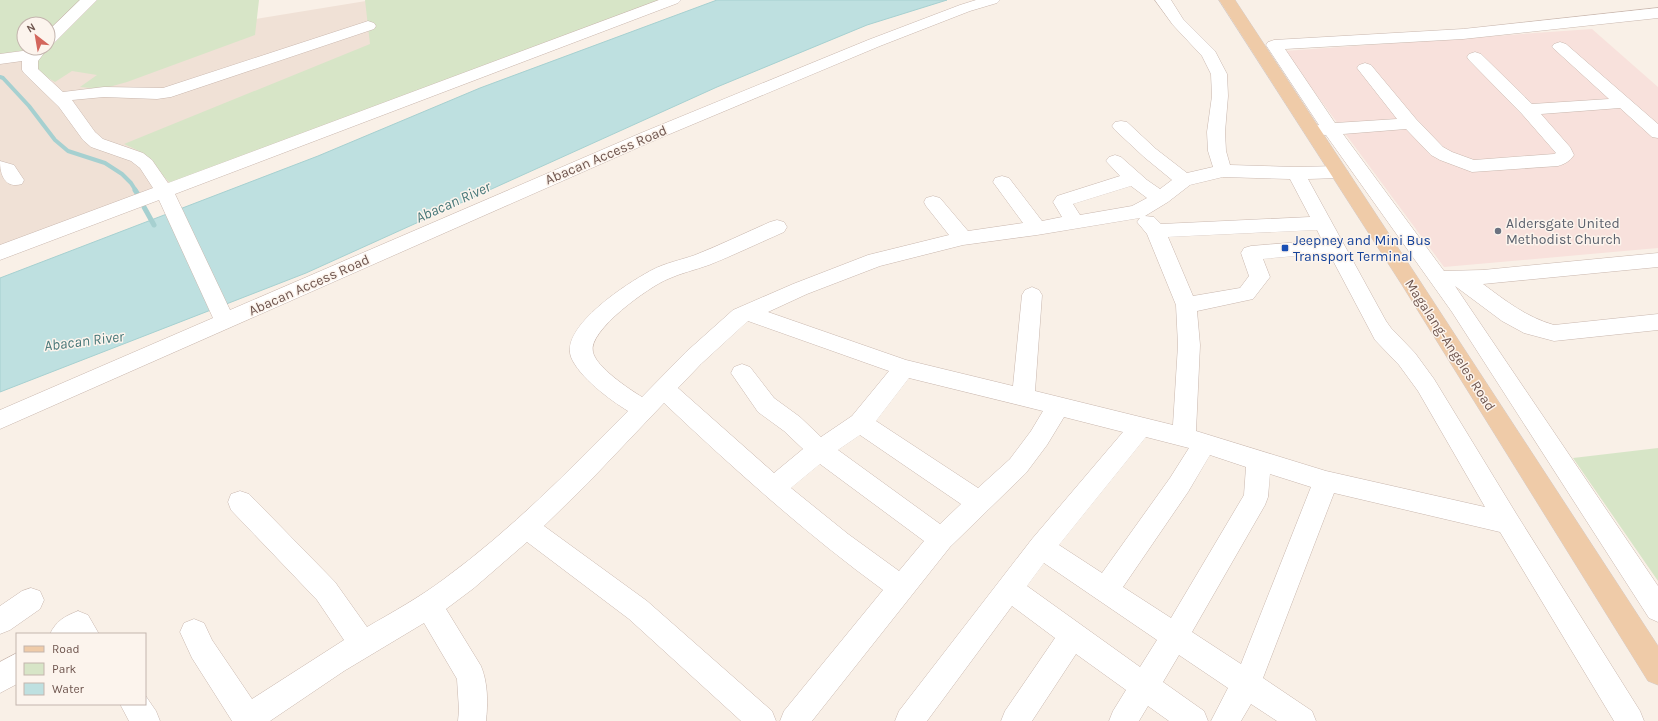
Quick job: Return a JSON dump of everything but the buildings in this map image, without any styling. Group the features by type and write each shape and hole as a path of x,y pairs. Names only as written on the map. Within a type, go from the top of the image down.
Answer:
{"main road":[{"name":"Magalang-Angeles Road","path":"1228,0 1322,130 1339,172 1658,671"}],"street":[{"path":"56,32 89,0"},
{"path":"0,253 166,193 673,0"},
{"name":"Abacan Access Road","path":"0,420 223,318 647,137 874,43 965,8 992,0"},
{"path":"1163,0 1178,22 1209,54 1219,74 1217,151 1223,170"},
{"path":"1658,13 1463,34 1274,45 1322,130 1440,279 1588,505 1658,608"},
{"path":"60,98 86,92 165,93 368,26"},
{"path":"1560,47 1658,133"},
{"path":"0,58 16,55"},
{"path":"33,56 30,60 30,70 60,98 89,136 97,143 138,158 146,164 166,193 223,318"},
{"path":"130,92 178,73 238,56"},
{"path":"1365,68 1410,123 1437,151 1446,156 1472,166 1558,160 1565,155 1564,151 1528,110 1475,57"},
{"path":"1528,110 1623,103"},
{"path":"1322,130 1410,123"},
{"path":"1121,126 1150,154 1184,180"},
{"path":"1115,161 1134,178 1161,198"},
{"path":"0,167 8,169 16,180"},
{"path":"194,632 202,649 247,720 272,702 363,644 428,606 465,579 526,527 644,410 688,363 740,316 747,312 800,289 875,260 962,238 1137,212 1161,198 1184,180 1223,170 1296,173 1339,172"},
{"path":"1296,173 1384,334 1426,385 1508,523 1630,721"},
{"path":"1074,221 1062,202 1064,200 1134,178"},
{"path":"1002,182 1037,228"},
{"path":"933,202 962,238"},
{"path":"1106,590 1180,485 1194,440 1186,305 1156,231 1137,212"},
{"path":"1156,231 1322,223"},
{"path":"644,410 613,390 594,371 582,356 581,346 585,337 601,316 616,303 660,274 702,260 777,228"},
{"path":"1186,305 1246,294 1260,277 1251,254 1238,228"},
{"path":"1251,254 1335,246"},
{"path":"1440,279 1658,260"},
{"path":"1460,278 1509,316 1532,327 1554,333 1658,322"},
{"path":"1022,396 1032,295"},
{"path":"747,312 904,368 1142,426 1194,440 1326,481 1508,523"},
{"path":"773,488 819,450 860,423 904,368"},
{"path":"742,372 766,406 792,424 819,450 941,539"},
{"path":"664,389 773,488 857,556 901,588"},
{"path":"794,721 941,539 1018,466 1039,438 1059,405"},
{"path":"860,423 980,503"},
{"path":"909,721 1041,547 1142,426"},
{"path":"1123,721 1145,687 1256,497 1259,461"},
{"path":"1225,721 1247,683 1326,481"},
{"path":"240,502 326,591 363,644"},
{"path":"1557,512 1588,505"},
{"path":"526,527 638,610 751,718"},
{"path":"1041,547 1302,721"},
{"path":"1010,589 1194,721"},
{"path":"0,621 31,600"},
{"path":"428,606 471,676 474,710 472,721"},
{"path":"65,633 78,624 84,633"},
{"path":"1015,721 1073,635"},
{"path":"0,679 16,668"},
{"path":"135,705 146,721"}],"shaded area":[{"path":"372,0 510,55 0,247 0,61 30,56 56,56 56,52"},
{"path":"1592,29 1658,87 1658,248 1444,267 1284,51"}],"green space":[{"path":"0,0 85,0 56,28 56,16 16,16 16,52 0,54"},
{"path":"95,0 259,0 255,35 127,82 102,89 80,87 97,75 72,71 55,82 36,71 35,60 39,56 56,56 56,37"},
{"path":"365,0 660,0 170,183 139,151 124,144 370,44"},
{"path":"1658,448 1658,581 1573,458"}],"water":[{"name":"Abacan River","path":"717,0 947,0 867,25 717,87 306,273 0,392 0,278 318,156 480,88"}],"waterway":[{"path":"0,77 3,78 29,106 55,140 68,151 105,163 122,174 131,183 136,191"},
{"path":"144,207 154,225"}],"place":[{"name":"Aldersgate United Methodist Church","path":"1498,231"},
{"name":"Jeepney and Mini Bus Transport Terminal","path":"1285,248"}]}
